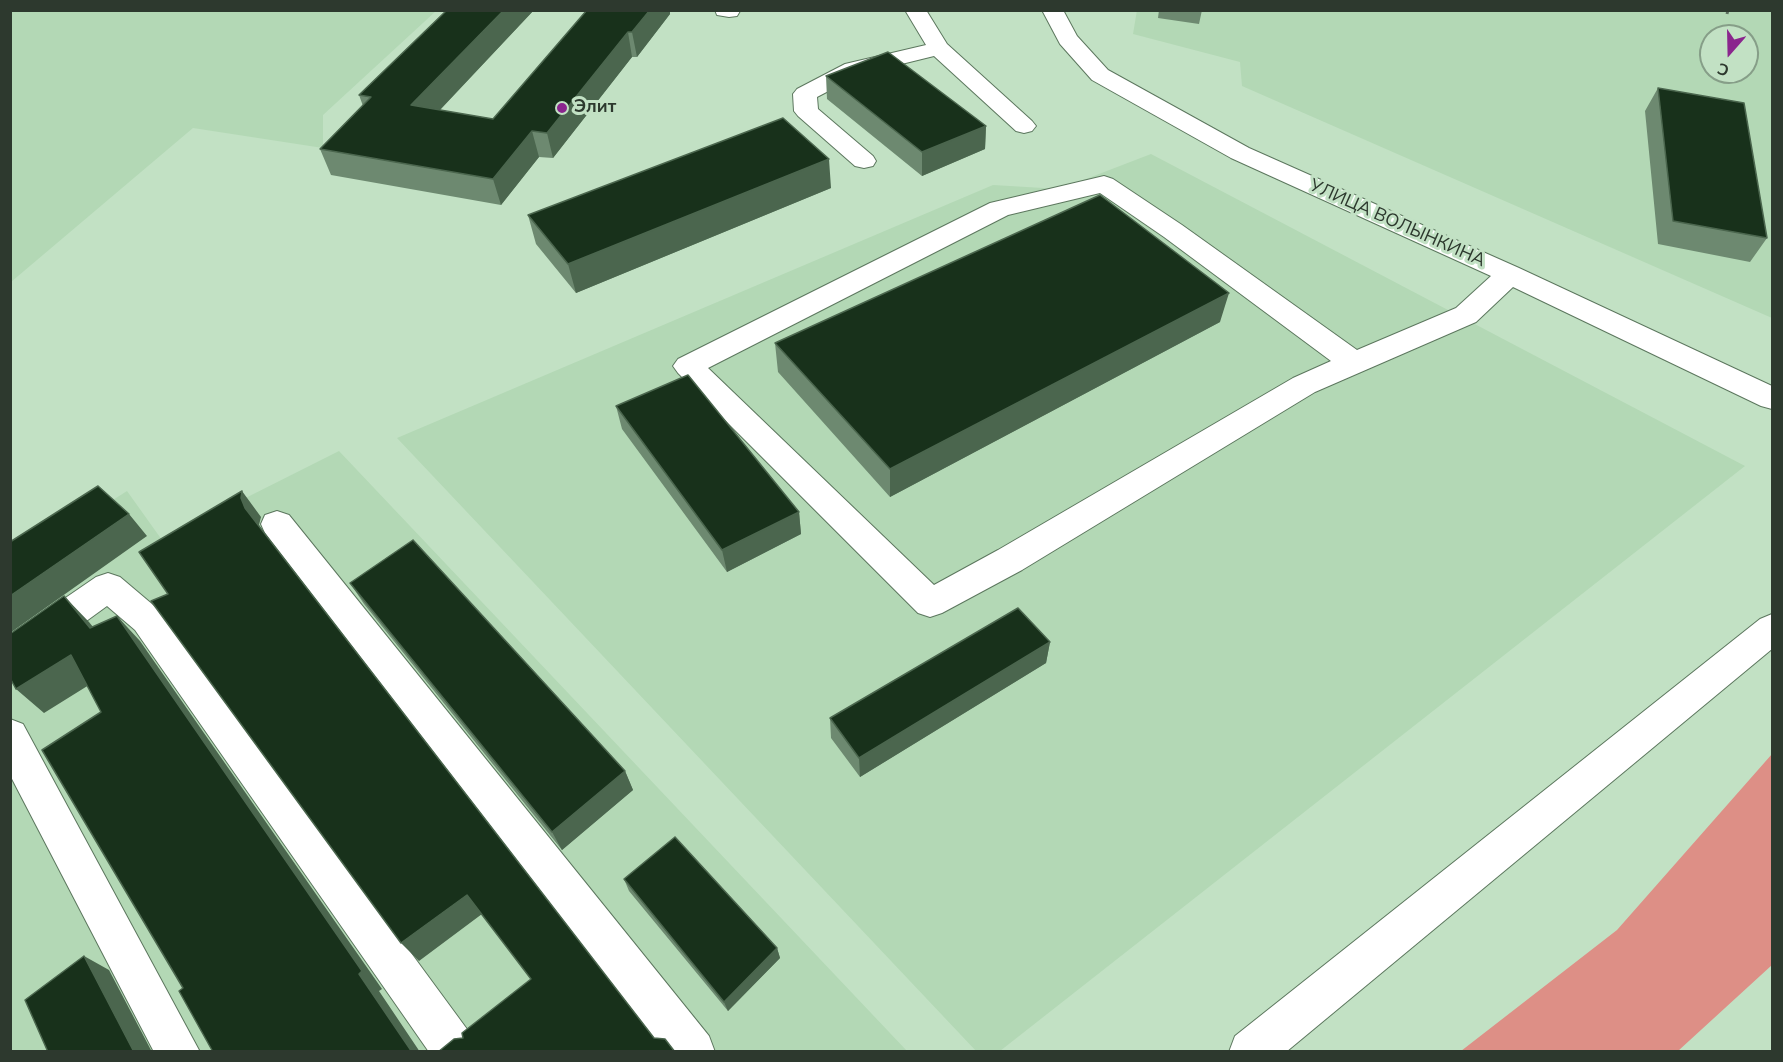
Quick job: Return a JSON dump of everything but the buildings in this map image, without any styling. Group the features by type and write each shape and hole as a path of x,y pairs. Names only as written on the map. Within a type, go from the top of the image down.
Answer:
{"street":[{"path":"915,10 939,48 1024,126"},
{"name":"УЛИЦА ВОЛЫНКИНА","path":"1052,10 1068,39 1100,75 1240,153 1509,274 1773,398"},
{"path":"864,161 806,111 805,94 853,69 939,48"},
{"path":"1354,363 1173,231 1104,184 999,209 688,366 930,603 1010,560 1304,385 1466,315 1509,274"},
{"path":"277,524 693,1052"},
{"path":"10,656 108,588 147,620 456,1052"},
{"path":"1251,1052 1773,629"},
{"path":"10,736 178,1052"}],"shaded area":[{"path":"1137,10 1772,11 1772,318 1242,86 1240,62 1133,34"},
{"path":"11,11 436,11 323,115 323,148 193,128 11,282"},
{"path":"1151,154 1745,466 1000,1051 977,1052 397,438 993,185 1060,189"},
{"path":"339,451 907,1051 11,1052 11,565 127,491 162,540"},
{"path":"1772,754 1772,965 1678,1051 1461,1051 1617,930"}],"railway":[{"path":"1727,14 1728,10"}],"place":[{"name":"Элит","path":"562,108"}]}
